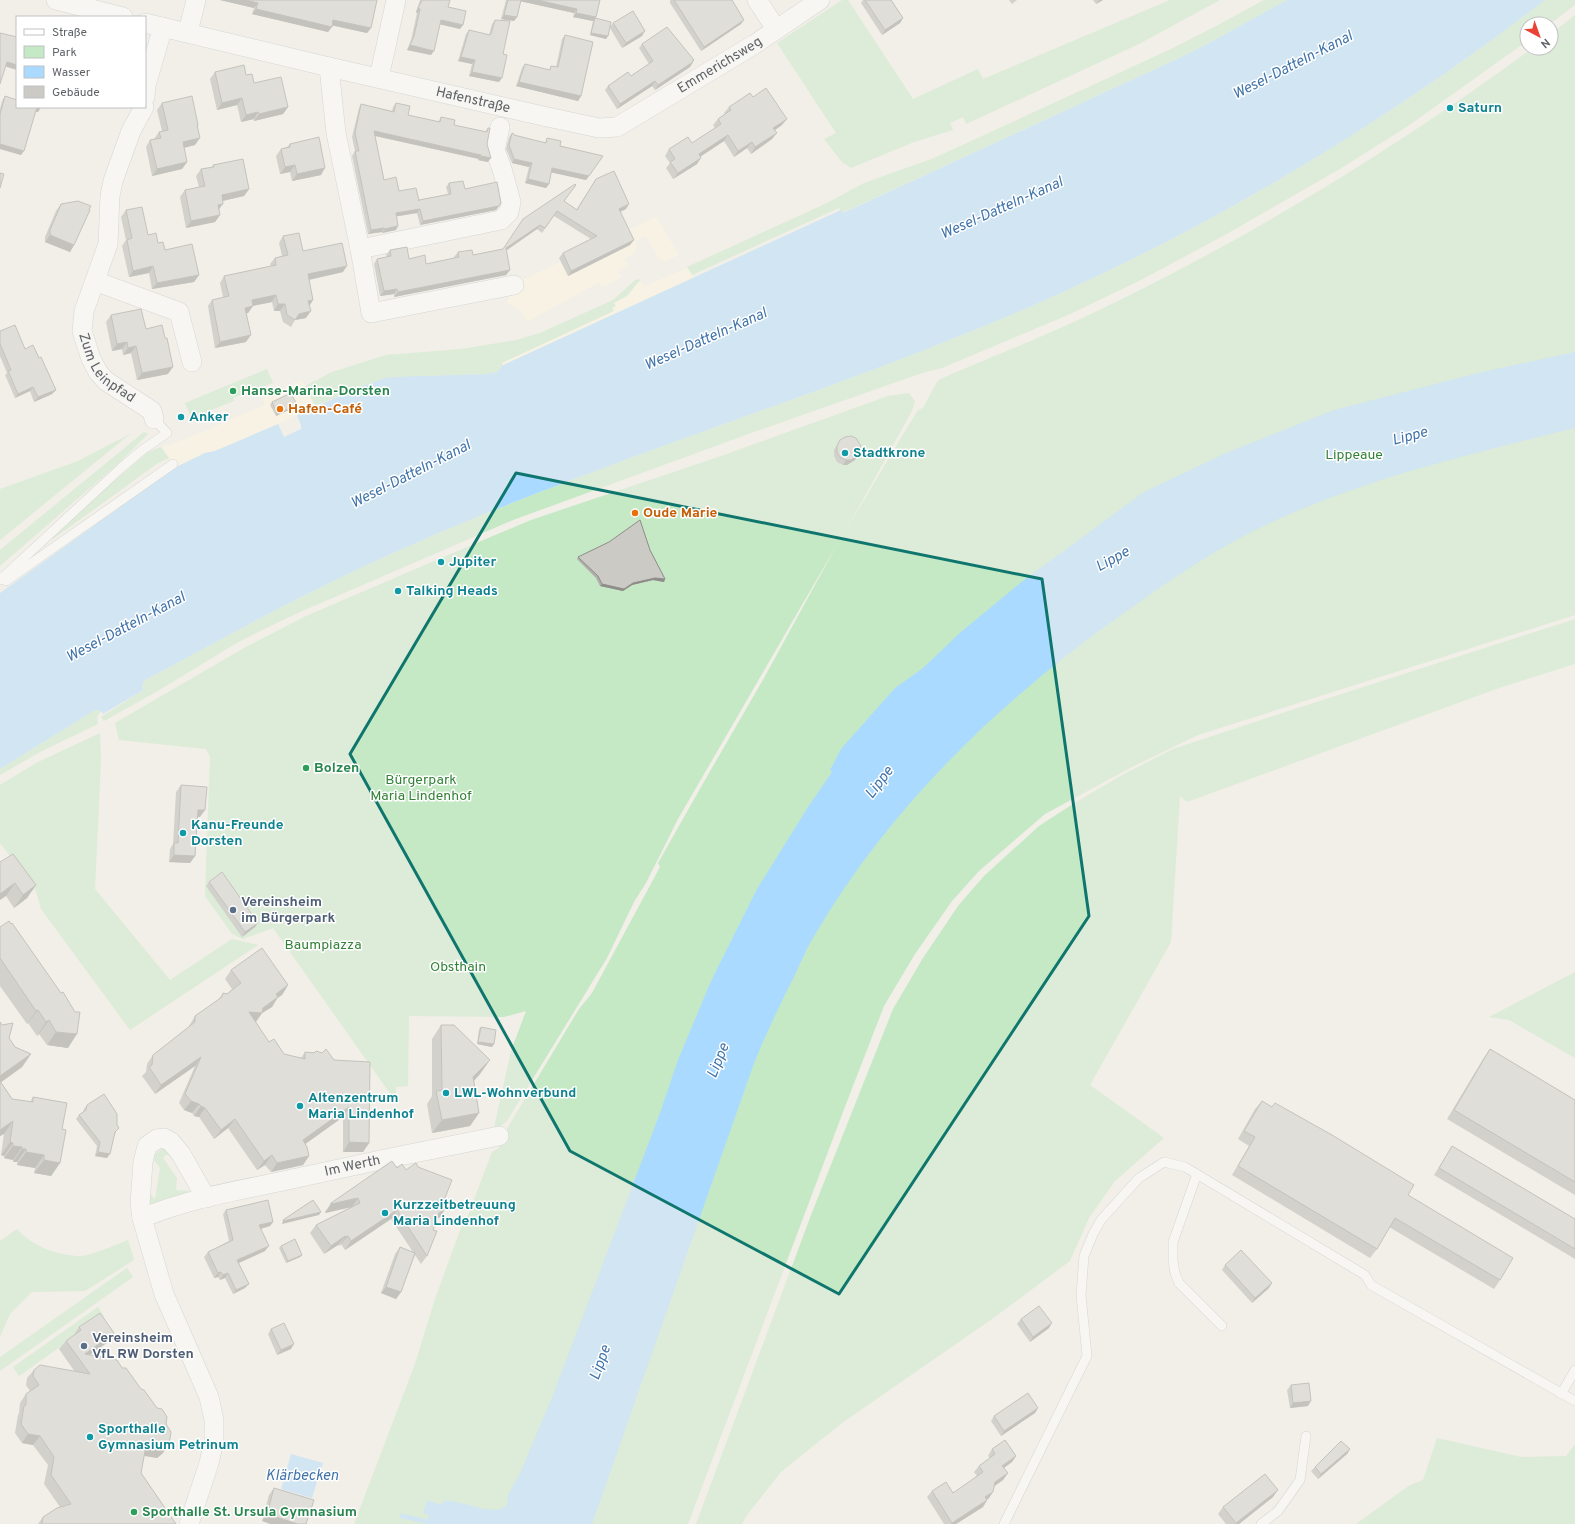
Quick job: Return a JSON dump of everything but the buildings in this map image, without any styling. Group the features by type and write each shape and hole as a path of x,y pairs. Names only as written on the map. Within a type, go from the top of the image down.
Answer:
{"street":[{"path":"56,0 119,16"},
{"path":"188,32 196,0"},
{"path":"379,78 396,0"},
{"path":"757,0 776,29"},
{"name":"Emmerichsweg","path":"617,127 755,44 820,0"},
{"name":"Hafenstraße","path":"146,22 379,78 502,117 598,128 617,127"},
{"path":"146,85 163,27"},
{"path":"329,67 336,133 360,249 371,313 514,285"},
{"name":"Zum Leinpfad","path":"143,108 131,131 113,181 110,196 108,244 84,310 82,331 91,359 98,372 106,381 152,411 154,419"},
{"name":"Hafenstraße","path":"360,249 501,220 509,212 511,202 495,150 502,117"},
{"path":"95,281 178,312 192,362"},
{"name":"Im Werth","path":"142,1218 155,1212 206,1198 387,1158 499,1136"},
{"path":"190,1524 209,1463 214,1441 214,1420 209,1397 164,1294 142,1218 140,1204 143,1162 147,1146 157,1139 164,1138 173,1145 181,1154 206,1198"}],"lane":[{"path":"0,580 126,464 141,451 168,434 154,419"},
{"path":"0,585 173,464"},
{"path":"1004,1524 1087,1356 1081,1295 1084,1256 1101,1220 1139,1178 1164,1162 1185,1167 1365,1275 1371,1285 1575,1402"},
{"path":"1196,1174 1173,1242 1173,1261 1175,1273 1180,1283 1222,1326"},
{"path":"1561,1394 1575,1370"},
{"path":"1261,1524 1278,1511 1300,1480 1306,1436"}],"highlighted area":[{"path":"516,473 1042,579 1089,916 839,1294 570,1151 350,754"}],"shaded area":[{"path":"656,217 679,255 665,261 659,259 646,236 635,242 637,246 632,255 624,258 628,266 619,271 622,277 602,287 598,283 527,322 520,311 506,302 522,280"},
{"path":"688,268 694,278 503,365 497,372 499,352 613,302 640,281 645,286"},
{"path":"300,380 306,385 305,386 315,406 297,415 252,436 215,451 205,453 176,467 161,447 183,440 264,405 263,398"}],"green space":[{"path":"842,0 848,0 913,99 978,69 983,79 1170,0 1220,0 1139,44 966,124 963,117 950,123 953,130 914,142 851,168 842,162 824,139 836,133 777,43"},
{"path":"1264,0 1287,0 1175,60 842,213 839,208 692,275 687,267 827,203 864,183 934,158 1169,50"},
{"path":"1545,0 1575,0 1575,5 1559,17 1524,16"},
{"name":"Lippeaue","path":"1575,15 1575,615 1198,735 1132,767 1045,814 979,871 952,901 915,954 884,1006 688,1524 354,1524 415,1364 435,1299 462,1225 464,1226 492,1152 499,1148 499,1136 505,1132 579,1009 592,993 660,867 658,863 764,678 839,541 678,819 646,883 634,902 607,958 507,1121 498,1128 494,1128 511,1051 526,1011 504,1017 409,1016 408,1086 396,1087 396,1102 273,928 243,939 232,934 205,896 210,757 206,749 119,740 115,723 244,648 306,616 531,520 724,455 888,396 909,393 915,401 912,411 845,532 918,410 923,408 940,379 1055,331 1100,310 1176,272 1229,243 1333,182 1384,150 1522,56 1559,56 1559,28"},
{"path":"1519,19 1519,47 1408,126 1338,170 1223,236 1141,280 1068,315 942,368 922,373 754,432 513,520 300,612 262,630 235,644 156,692 104,721 101,717 143,690 142,685 145,680 254,621 397,551 494,510 590,473 908,356 1034,305 1101,274 1168,241 1299,168 1425,87"},
{"path":"641,279 627,296 614,303 616,306 612,308 614,311 502,363 503,365 497,372 488,374 386,378 315,406 305,386 332,372 386,355 461,349 516,340 540,333 613,300 635,280"},
{"name":"Hanse-Marina-Dorsten","path":"267,369 273,383 233,398 234,401 191,418 185,403"},
{"path":"144,432 148,434 121,461 0,566 0,550"},
{"path":"130,434 0,540 0,489 78,461"},
{"path":"161,447 169,458 158,463 53,539 51,536 148,452"},
{"path":"1575,619 1575,664 1499,688 1187,802 1180,796 1171,942 1090,1085 1164,1138 1115,1181 1089,1218 1070,1261 992,1319 842,1423 781,1472 747,1515 742,1524 696,1524 811,1215 893,1009 923,958 958,906 984,876 1039,826 1124,774 1173,749"},
{"path":"95,710 101,711 97,717 98,724 42,751 0,775 0,769"},
{"path":"100,733 101,759 95,889 170,980 232,939 258,945 130,1030 41,909 36,891 0,843 0,785 36,763"},
{"path":"1575,972 1575,1058 1509,1020 1489,1017"},
{"path":"170,1148 174,1154 166,1155 163,1158 177,1178 176,1190 190,1191 152,1207 144,1203 146,1190 155,1199 160,1168 152,1157 161,1149"},
{"path":"17,1229 30,1240 46,1249 73,1256 91,1254 128,1240 134,1260 85,1291 32,1292 10,1314 0,1337 0,1241"},
{"path":"127,1268 133,1277 0,1371 0,1357"},
{"path":"98,1307 104,1316 19,1376 13,1367"},
{"path":"1437,1438 1521,1457 1566,1456 1575,1444 1575,1524 1356,1524 1410,1485 1423,1480"}],"water":[{"name":"Wesel-Datteln-Kanal","path":"1287,0 1545,0 1524,16 1519,16 1519,20 1485,45 1362,129 1299,168 1169,241 1034,305 971,331 845,380 590,473 494,510 397,551 254,621 145,680 142,685 143,690 103,714 101,711 95,710 0,769 0,593 176,467 205,453 215,451 278,424 284,437 301,429 297,415 360,387 386,378 488,374 497,372 503,365 841,210 843,213 1209,43"},
{"name":"Lippe","path":"1575,352 1575,428 1419,468 1380,480 1305,508 1230,543 1176,577 1079,646 1035,681 993,718 953,757 915,798 879,841 846,886 816,933 778,1010 753,1066 592,1524 426,1524 429,1515 423,1513 427,1500 441,1505 444,1501 450,1501 494,1510 501,1509 507,1505 508,1495 521,1471 553,1395 660,1113 678,1060 711,981 757,889 808,807 832,772 830,770 841,749 895,688 923,668 962,631 1024,580 1144,492 1226,453 1334,410 1478,373"},
{"name":"Klärbecken","path":"291,1454 323,1463 312,1498 281,1489"}],"waterway":[{"path":"402,1516 432,1523"}],"place":[{"name":"Saturn","path":"1450,108"},
{"name":"Hanse-Marina-Dorsten","path":"233,391"},
{"name":"Hafen-Café","path":"280,409"},
{"name":"Anker","path":"181,417"},
{"name":"Stadtkrone","path":"845,453"},
{"name":"Oude Marie","path":"635,513"},
{"name":"Jupiter","path":"441,562"},
{"name":"Talking Heads","path":"398,591"},
{"name":"Bolzen","path":"306,768"},
{"name":"Kanu-Freunde Dorsten","path":"183,833"},
{"name":"Vereinsheim im Bürgerpark","path":"233,910"},
{"name":"LWL-Wohnverbund","path":"446,1093"},
{"name":"Altenzentrum Maria Lindenhof","path":"300,1106"},
{"name":"Kurzzeitbetreuung Maria Lindenhof","path":"385,1213"},
{"name":"Vereinsheim VfL RW Dorsten","path":"84,1346"},
{"name":"Sporthalle Gymnasium Petrinum","path":"90,1437"},
{"name":"Sporthalle St. Ursula Gymnasium","path":"134,1512"}],"park label":[{"name":"Bürgerpark Maria Lindenhof","path":"421,788"},
{"name":"Baumpiazza","path":"323,945"},
{"name":"Obsthain","path":"458,967"}]}
